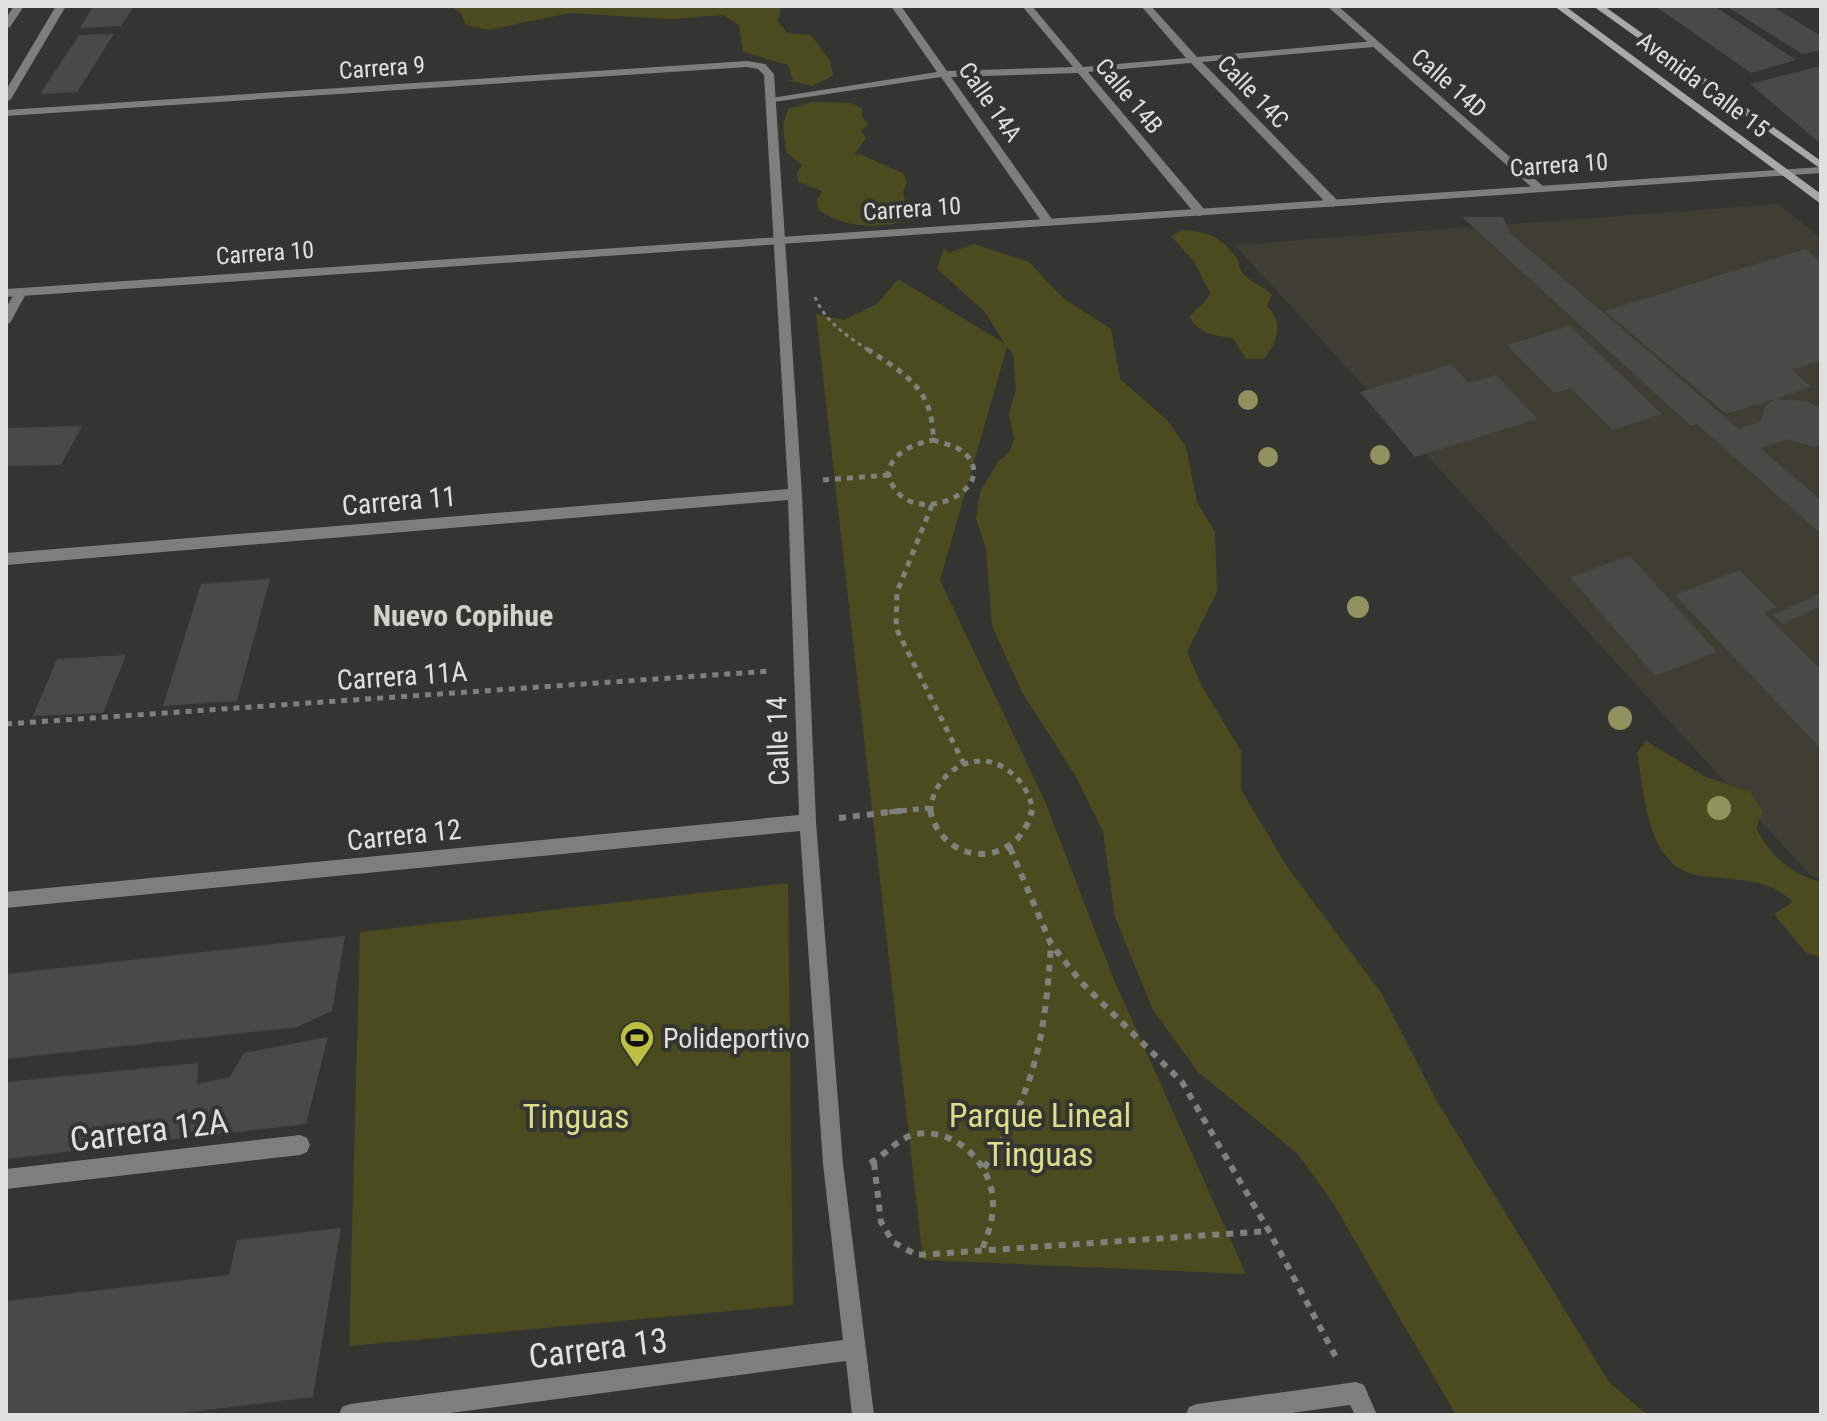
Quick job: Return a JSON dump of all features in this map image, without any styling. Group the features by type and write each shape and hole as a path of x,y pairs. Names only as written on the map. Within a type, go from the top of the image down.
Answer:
{"main road":[{"name":"Avenida Calle 15","path":"1559,6 1821,200"},
{"name":"Avenida Calle 15","path":"1598,6 1821,168"}],"street":[{"path":"6,25 19,6"},
{"path":"6,99 61,6"},
{"name":"Calle 14A","path":"896,6 1048,222"},
{"name":"Calle 14B","path":"1027,6 1200,212"},
{"name":"Calle 14C","path":"1146,6 1333,203"},
{"name":"Calle 14D","path":"1332,6 1540,189"},
{"path":"771,101 943,74 1081,70 1374,44"},
{"name":"Carrera 9","path":"6,113 747,64 761,66"},
{"name":"Calle 14","path":"761,66 769,74 782,240 808,822 833,1164 863,1415"},
{"name":"Carrera 10","path":"6,293 1821,168"},
{"path":"6,320 21,292"},
{"name":"Carrera 11","path":"6,559 795,494"},
{"name":"Carrera 12","path":"6,900 808,822"},
{"name":"Carrera 12A","path":"6,1179 300,1145"},
{"name":"Carrera 13","path":"350,1415 855,1349"},
{"path":"1197,1415 1356,1393 1366,1415"}],"path":[{"path":"813,283 818,311 915,384 932,410 933,440"},
{"path":"933,440 951,443 966,452 974,465 974,480 966,493 951,502 932,505 911,501 896,490 889,475 891,461 901,450 916,442 933,440"},
{"path":"795,494 813,493 825,478 889,475"},
{"path":"932,505 897,592 896,628 964,764"},
{"name":"Carrera 11A","path":"6,724 801,669"},
{"path":"985,761 1005,767 1021,779 1031,797 1033,816 1025,835 1010,848 989,855 967,853 948,843 935,827 929,808 934,789 946,774 964,764 985,761"},
{"path":"808,822 929,808"},
{"path":"1010,848 1051,944 1082,983 1182,1082 1269,1231 1356,1393"},
{"path":"984,1168 1009,1135 1028,1095 1045,1026 1051,944"},
{"path":"981,1252 992,1224 994,1196 984,1168 966,1147 943,1135 917,1133 893,1143 874,1163 881,1222 893,1242 917,1255 981,1252 1269,1231"}],"shaded area":[{"path":"1778,204 1821,238 1821,880 1811,876 1235,245"}],"green space":[{"path":"449,6 781,6 778,21 787,33 811,35 830,61 833,76 812,86 787,80 793,80 788,65 743,52 739,25 723,15 671,19 570,13 488,30 466,25 461,13"},
{"path":"812,102 851,103 862,108 862,117 869,124 861,131 866,138 854,155 859,154 903,173 907,182 903,192 908,212 902,222 858,225 818,210 817,201 822,191 798,182 797,173 802,165 786,152 783,125 788,109"},
{"path":"1182,230 1207,234 1220,241 1237,259 1244,275 1272,295 1267,306 1276,319 1277,332 1273,346 1264,359 1246,359 1233,338 1203,331 1190,317 1210,293 1194,262 1171,236"},
{"name":"Parque Lineal Tinguas","path":"974,244 1029,262 1063,298 1111,329 1120,379 1167,420 1186,447 1197,502 1215,532 1217,592 1187,652 1201,685 1241,751 1241,790 1288,868 1382,994 1435,1098 1609,1382 1647,1415 1456,1415 1333,1203 1297,1153 1198,1072 1153,1010 1115,917 1103,832 1075,775 1022,692 992,626 986,548 976,519 980,492 1014,440 1009,414 1016,389 1013,354 1007,347 940,580 1044,799 1114,980 1246,1274 923,1260 816,314 844,320 877,304 898,279 1004,343 985,312 937,269 944,248 949,253"},
{"path":"1646,741 1706,777 1750,792 1763,811 1756,828 1768,847 1791,869 1821,882 1821,957 1806,953 1774,914 1793,902 1779,892 1757,883 1689,873 1666,857 1652,830 1644,799 1637,753"},
{"name":"Tinguas","path":"788,883 793,1305 349,1346 360,932"}],"building":[{"path":"93,6 134,6 121,26 80,28"},
{"path":"1655,6 1714,6 1796,60 1751,73"},
{"path":"1726,6 1772,6 1821,36 1821,50 1802,54"},
{"path":"114,34 77,92 40,94 79,35"},
{"path":"1821,66 1821,144 1750,84"},
{"path":"1462,217 1503,217 1510,233 1739,429 1761,421 1765,406 1775,399 1807,401 1821,409 1821,445 1814,447 1787,439 1761,449 1821,500 1821,534 1697,424 1691,426"},
{"path":"1805,249 1821,262 1821,360 1792,370 1811,387 1726,414 1605,311"},
{"path":"1570,326 1662,414 1613,430 1571,388 1554,393 1507,345"},
{"path":"1451,364 1469,383 1496,375 1538,419 1415,457 1360,392"},
{"path":"82,426 61,465 6,466 6,428"},
{"path":"1630,556 1717,652 1655,676 1570,577"},
{"path":"1739,570 1776,607 1764,612 1821,670 1821,749 1675,595"},
{"path":"270,579 237,701 163,706 201,584"},
{"path":"1821,593 1821,606 1782,624 1773,615"},
{"path":"126,655 103,713 33,716 57,659"},
{"path":"345,936 332,1011 297,1027 6,1059 6,974"},
{"path":"328,1037 306,1124 6,1159 6,1082 198,1063 197,1084 230,1077 244,1053"},
{"path":"341,1228 313,1397 166,1415 6,1415 6,1301 229,1275 237,1240"}],"place":[{"name":"Polideportivo","path":"637,1069"}],"district":[{"name":"Nuevo Copihue","path":"463,615"}]}
